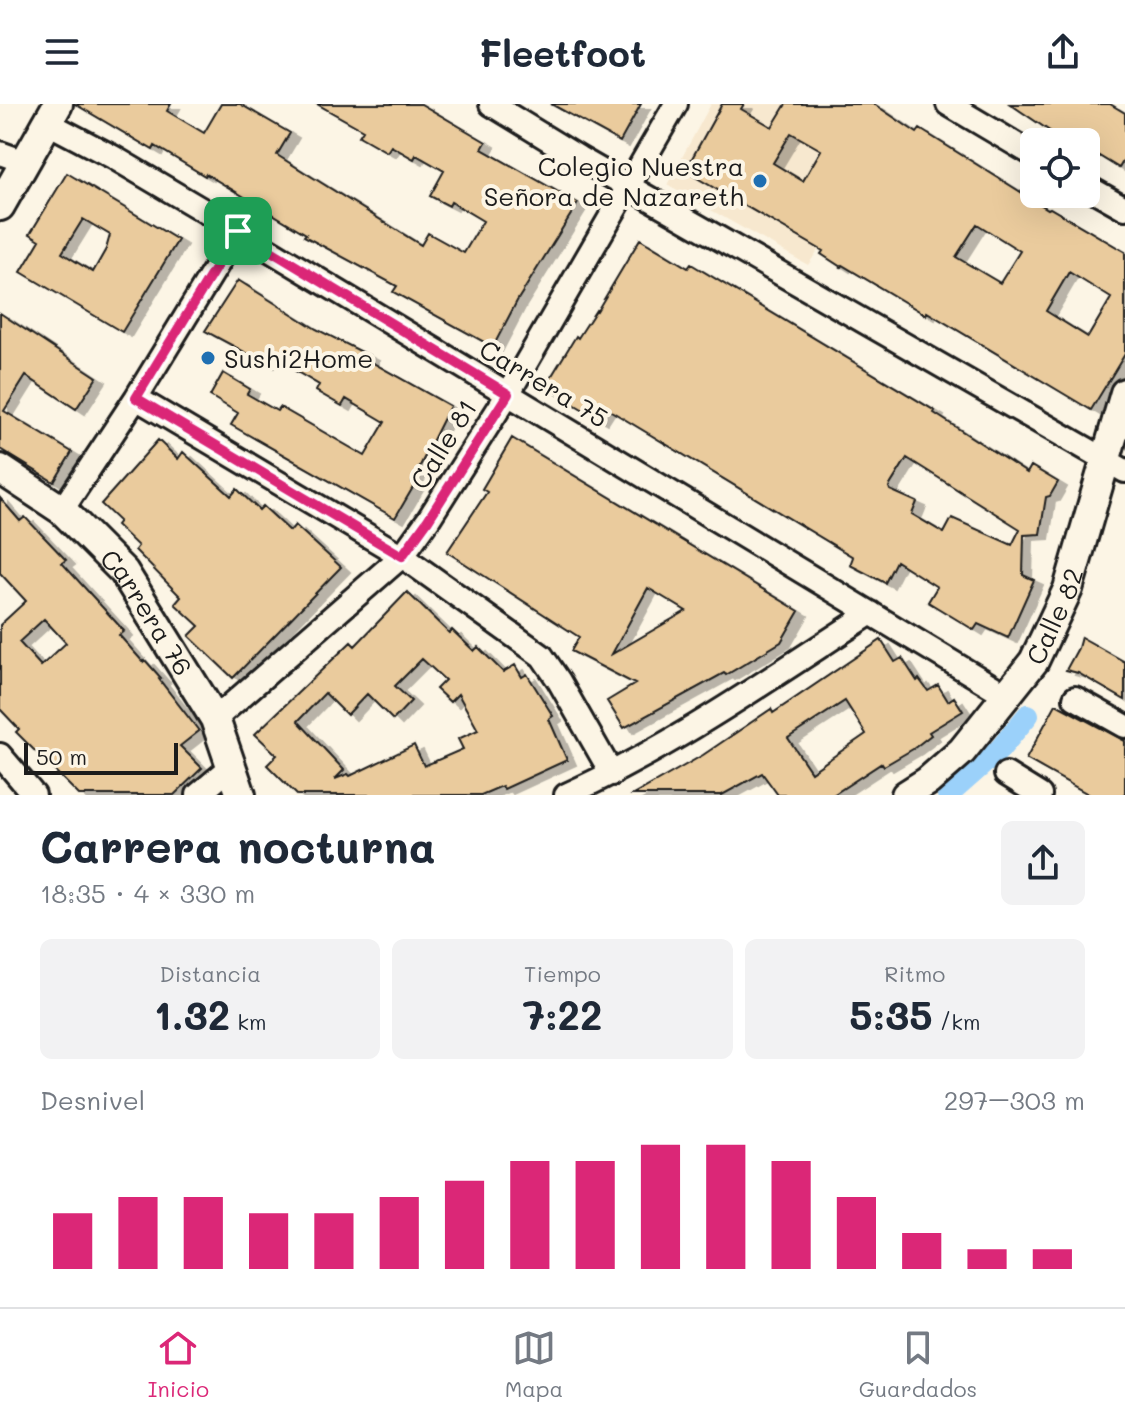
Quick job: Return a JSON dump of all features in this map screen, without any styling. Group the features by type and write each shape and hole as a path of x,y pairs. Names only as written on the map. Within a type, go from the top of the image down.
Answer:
{"street":[{"path":"491,104 1114,465"},
{"name":"Calle 81","path":"215,719 402,556 508,394 676,104"},
{"path":"948,104 1020,147"},
{"path":"0,206 13,158 53,113"},
{"name":"Carrera 75","path":"53,113 113,157 1008,696"},
{"path":"1100,194 1125,208"},
{"path":"62,510 136,398 238,231"},
{"name":"Calle 82","path":"906,795 928,781 962,751 1034,661 1068,589 1114,465 1125,393"},
{"path":"136,398 402,556 542,656 612,774"},
{"name":"Carrera 76","path":"0,469 62,510 124,572 215,719 241,795"},
{"path":"566,795 612,774 722,710 871,613"},
{"path":"1075,698 1125,726"},
{"path":"0,755 34,795"},
{"path":"198,795 231,767"},
{"path":"1006,774 1040,795"}],"shaded area":[{"name":"Colegio Nuestra Señora de Nazareth","path":"711,104 847,104 815,157 861,187 808,265 667,185"}],"building":[{"path":"75,104 171,104 167,111 204,133 221,104 240,104 290,133 277,155 421,245 428,233 464,253 483,221 451,202 449,206 430,196 444,171 416,155 414,159 391,146 387,152 359,136 363,130 317,104 421,104 486,142 482,149 578,203 517,301 493,347 393,292 397,286 304,236 306,234 206,174 155,146 153,150"},
{"path":"551,104 641,104 620,142"},
{"path":"722,104 744,104 741,109 772,127 786,104 874,104 917,133 920,129 1020,192 1020,208 1050,208 1125,252 1125,354 1091,410 927,312 926,315 841,267 821,254 823,251 685,171","holes":["791,133 821,150 803,181 773,163","977,224 1020,251 1000,283 956,257","1069,272 1111,298 1088,337 1046,311"]},
{"path":"1010,104 1110,104 1125,113 1125,158 1119,168 1100,156 1100,128 1045,128"},
{"path":"67,173 178,240 122,332 21,272 40,240 30,234","holes":["83,219 110,235 93,272 62,253"]},
{"path":"640,239 688,268 691,264 935,411 1027,473 1031,466 1058,482 1050,496 1046,497 1040,534 1024,535 1023,575 1034,580 1008,638 978,624 974,630 928,602 937,587 896,561 885,583 850,565 853,557 606,408 599,419 545,387 576,336 578,338","holes":["907,458 1020,529 1012,545 952,518 944,533 912,514 917,502 889,487"]},
{"path":"238,280 450,406 412,482 415,484 395,518 231,425 238,413 210,396 223,373 250,389 247,394 277,411 280,407 365,456 385,422 346,399 342,406 316,391 319,385 270,356 265,363 205,331"},
{"path":"0,313 97,377 76,409 26,376 4,411 72,452 54,482 0,449"},
{"path":"512,438 799,611 781,642 726,675 724,673 624,728 607,701 635,684 571,651 579,637 447,552 487,492 482,489","holes":["648,588 686,611 612,654"]},
{"path":"158,440 178,459 183,452 231,496 237,489 259,510 263,506 290,531 295,525 341,567 233,678 189,636 199,626 175,604 181,597 135,550 138,546 116,525 119,521 101,504"},
{"path":"0,498 20,521 25,517 66,560 62,563 124,631 119,635 161,678 199,731 180,746 202,768 174,795 79,795 16,732 19,729 0,709 0,625 26,601 0,573","holes":["44,619 66,643 41,666 19,642"]},
{"path":"407,592 449,633 452,630 474,651 478,647 503,672 515,665 522,677 527,674 553,716 549,719 567,760 504,789 502,786 481,795 297,795 267,765 277,755 255,734 351,642 355,646","holes":["422,659 445,680 436,689 450,702 458,694 478,730 458,739 463,749 424,766 414,745 350,776 335,779 344,770 298,721 325,693 347,715 367,694 393,720 411,701 395,686"]},
{"path":"1081,637 1125,662 1125,700 1078,673 1066,670"},
{"path":"881,640 895,662 902,658 917,681 919,679 928,691 938,685 948,701 954,697 963,711 929,732 931,735 913,749 884,766 882,763 833,795 778,795 762,773 722,795 633,795 703,755 771,709 773,713","holes":["845,701 866,734 811,772 788,738"]},
{"path":"1056,704 1125,741 1125,795 1090,795 1026,759"}],"waterway":[{"path":"948,795 1000,749 1028,715"}],"place":[{"name":"Colegio Nuestra Señora de Nazareth","path":"760,181"},
{"name":"Sushi2Home","path":"208,358"}],"route":[{"path":"238,231 508,394 402,556 136,398 238,231"}]}
